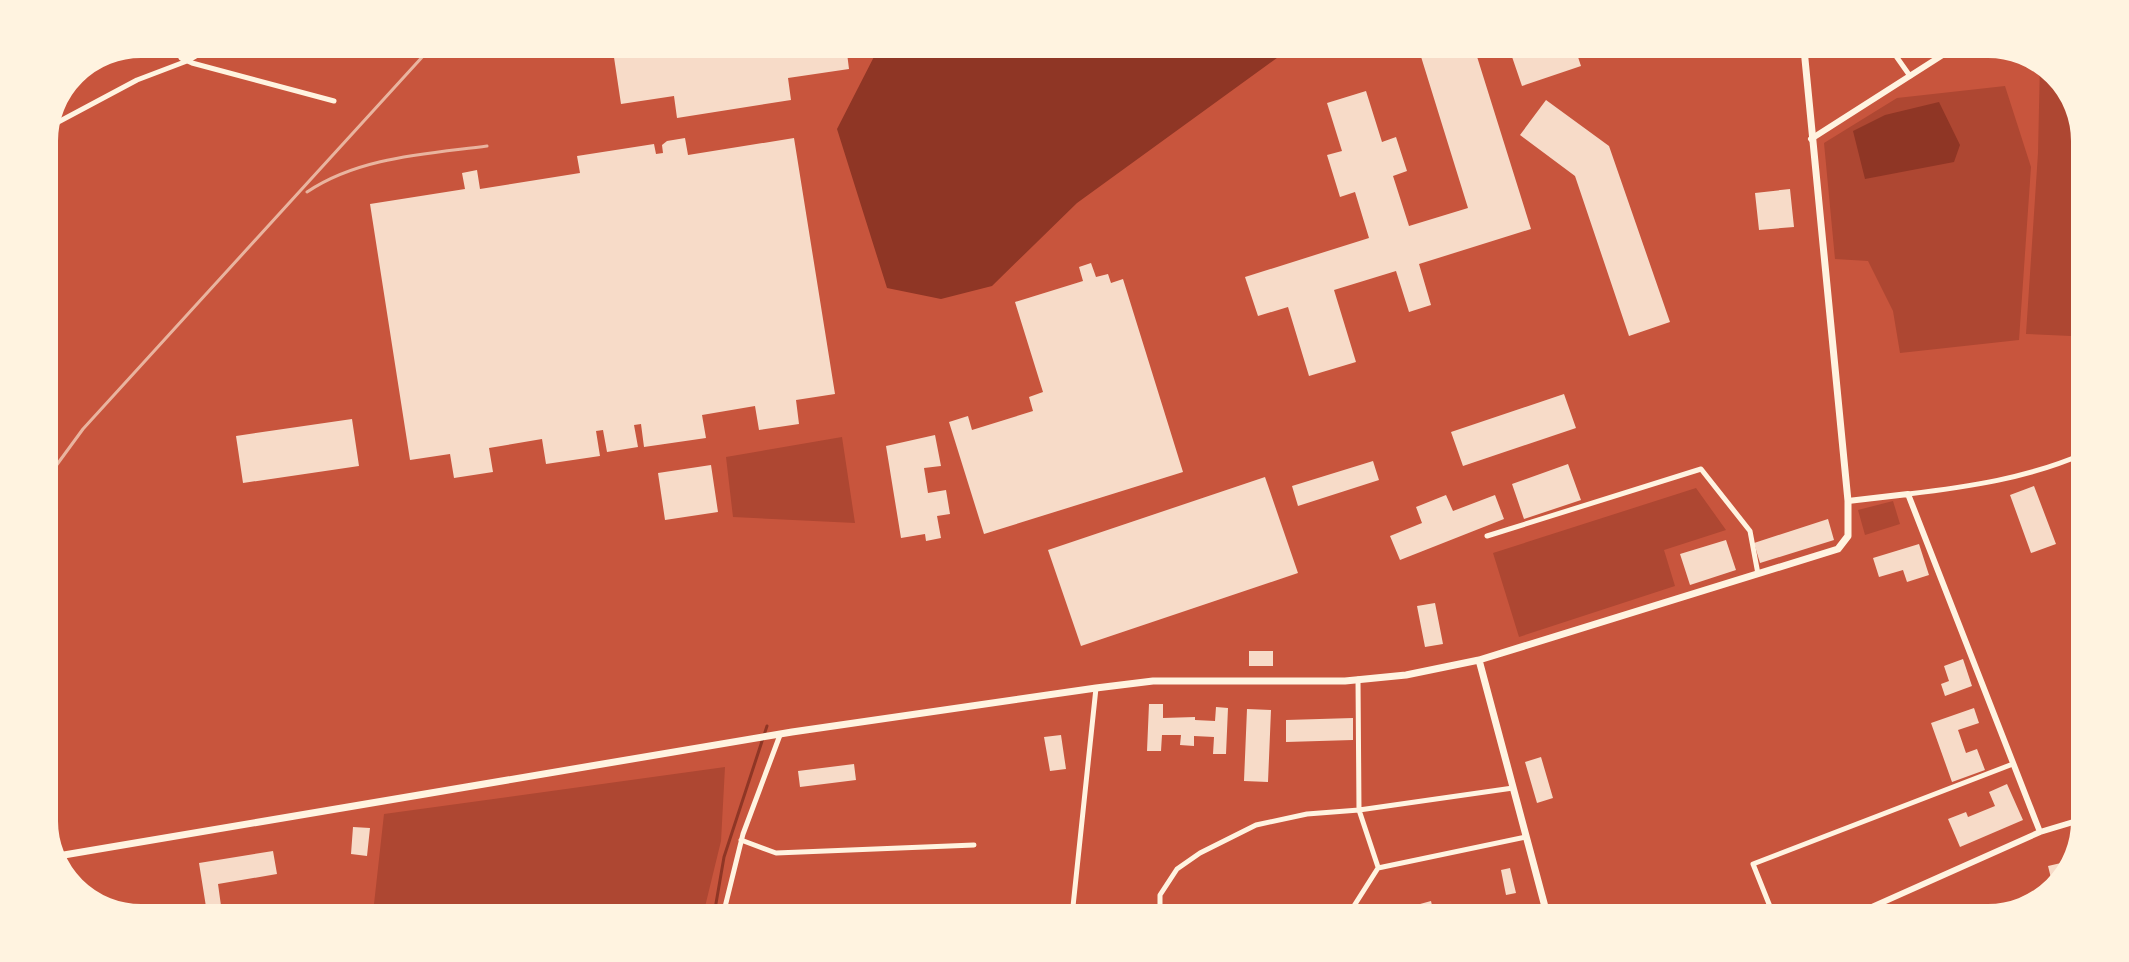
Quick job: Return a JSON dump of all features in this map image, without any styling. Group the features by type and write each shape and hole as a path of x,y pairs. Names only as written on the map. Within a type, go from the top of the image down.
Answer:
{"main road":[{"path":"63,855 759,737 1096,688 1153,681 1358,679 1479,660 1843,547 1848,530 1848,501 1805,56"},
{"path":"1479,660 1545,906"}],"street":[{"path":"180,56 187,61 334,101"},
{"path":"58,122 137,80 196,56"},
{"path":"1896,56 1911,77"},
{"path":"1811,139 1942,56"},
{"path":"1848,501 1966,487 2053,467 2073,458"},
{"path":"1487,536 1701,469 1750,531 1758,574"},
{"path":"1908,494 2040,832"},
{"path":"1358,679 1359,810 1378,868"},
{"path":"1073,906 1096,688"},
{"path":"725,906 741,840 780,735"},
{"path":"1770,906 1753,864 2013,764"},
{"path":"1160,906 1160,895 1177,869 1200,853 1256,825 1307,814 1359,810 1513,788"},
{"path":"1874,906 2040,832 2073,822"},
{"path":"1354,906 1378,868 1526,837"},
{"path":"741,840 776,853 974,845"}],"shaded area":[{"path":"874,56 1280,56 1077,203 992,286 941,299 887,288 837,129"},
{"path":"2040,74 2064,103 2073,135 2071,336 2026,334 2038,153"},
{"path":"2005,86 2031,167 2019,340 1900,353 1893,311 1868,261 1835,259 1824,143 1897,98"},
{"path":"1939,102 1960,145 1954,162 1865,179 1853,131 1885,115"},
{"path":"842,437 855,523 733,517 726,457"},
{"path":"1696,488 1726,530 1664,550 1675,586 1519,637 1493,553"},
{"path":"1893,501 1900,524 1865,535 1858,510"},
{"path":"725,767 721,841 705,906 374,906 384,814"}],"building":[{"path":"614,56 847,56 849,69 788,78 791,100 677,118 674,96 621,104"},
{"path":"1421,56 1477,56 1531,229 1419,264 1431,305 1409,312 1396,271 1334,290 1356,362 1309,376 1288,307 1258,316 1245,277 1369,238 1355,192 1340,197 1327,155 1342,151 1327,103 1366,91 1382,142 1396,137 1407,171 1393,176 1409,226 1468,208"},
{"path":"1512,56 1578,56 1581,66 1522,86"},
{"path":"1546,100 1609,146 1670,322 1629,336 1575,176 1520,135"},
{"path":"685,138 688,155 794,138 835,394 796,400 799,424 759,430 755,406 702,415 706,438 644,447 641,424 634,425 638,447 607,452 603,430 596,431 600,456 546,464 542,439 489,448 493,472 454,478 450,454 410,460 370,204 465,189 462,173 477,170 480,189 580,173 577,156 654,144 656,154 663,153 662,145 667,141"},
{"path":"1790,189 1794,227 1759,230 1755,193"},
{"path":"1091,263 1096,277 1108,274 1111,283 1123,279 1183,472 984,534 949,422 968,416 972,430 1033,411 1029,397 1043,392 1015,302 1083,281 1079,267"},
{"path":"1564,394 1576,428 1463,466 1451,432"},
{"path":"352,419 359,466 243,483 236,436"},
{"path":"935,435 941,466 924,468 928,493 946,490 950,514 937,516 941,538 926,541 925,534 901,538 886,446"},
{"path":"1373,461 1379,480 1298,506 1292,486"},
{"path":"1568,464 1581,500 1524,519 1512,484"},
{"path":"711,465 718,512 665,520 658,473"},
{"path":"1265,477 1298,573 1081,646 1048,550"},
{"path":"2034,486 2056,544 2031,553 2010,495"},
{"path":"1446,495 1453,511 1495,495 1504,519 1400,560 1390,536 1422,523 1416,507"},
{"path":"1828,519 1834,540 1760,563 1754,543"},
{"path":"1726,540 1736,570 1690,585 1680,554"},
{"path":"1919,544 1929,575 1907,582 1903,570 1879,577 1873,558"},
{"path":"1435,603 1443,644 1425,647 1417,606"},
{"path":"1249,651 1273,651 1273,666 1249,666"},
{"path":"1963,659 1972,686 1945,696 1941,684 1949,681 1944,666"},
{"path":"1149,704 1163,704 1163,718 1195,717 1195,720 1215,721 1216,707 1228,708 1226,754 1213,754 1214,737 1194,736 1194,746 1180,745 1181,735 1162,735 1161,751 1147,751"},
{"path":"1974,708 1979,723 1958,730 1966,753 1977,749 1985,770 1952,782 1931,723"},
{"path":"1247,709 1271,710 1268,782 1244,781"},
{"path":"1353,718 1353,740 1286,742 1286,720"},
{"path":"1061,735 1066,769 1050,771 1044,737"},
{"path":"1541,757 1553,798 1537,803 1525,762"},
{"path":"854,764 856,780 800,787 798,771"},
{"path":"2007,784 2023,820 1960,847 1948,819 1966,812 1968,817 1995,806 1989,792"},
{"path":"353,827 370,828 367,856 351,854"},
{"path":"273,851 277,874 218,884 221,906 206,906 199,863"},
{"path":"2062,863 2051,878 2048,866"},
{"path":"1510,868 1516,893 1506,895 1501,870"},
{"path":"1431,901 1432,906 1413,906"}],"waterway":[{"path":"716,906 724,857 767,726"}],"railway":[{"path":"56,466 83,429 423,56"},
{"path":"307,192 327,180 371,164 487,146"}]}
